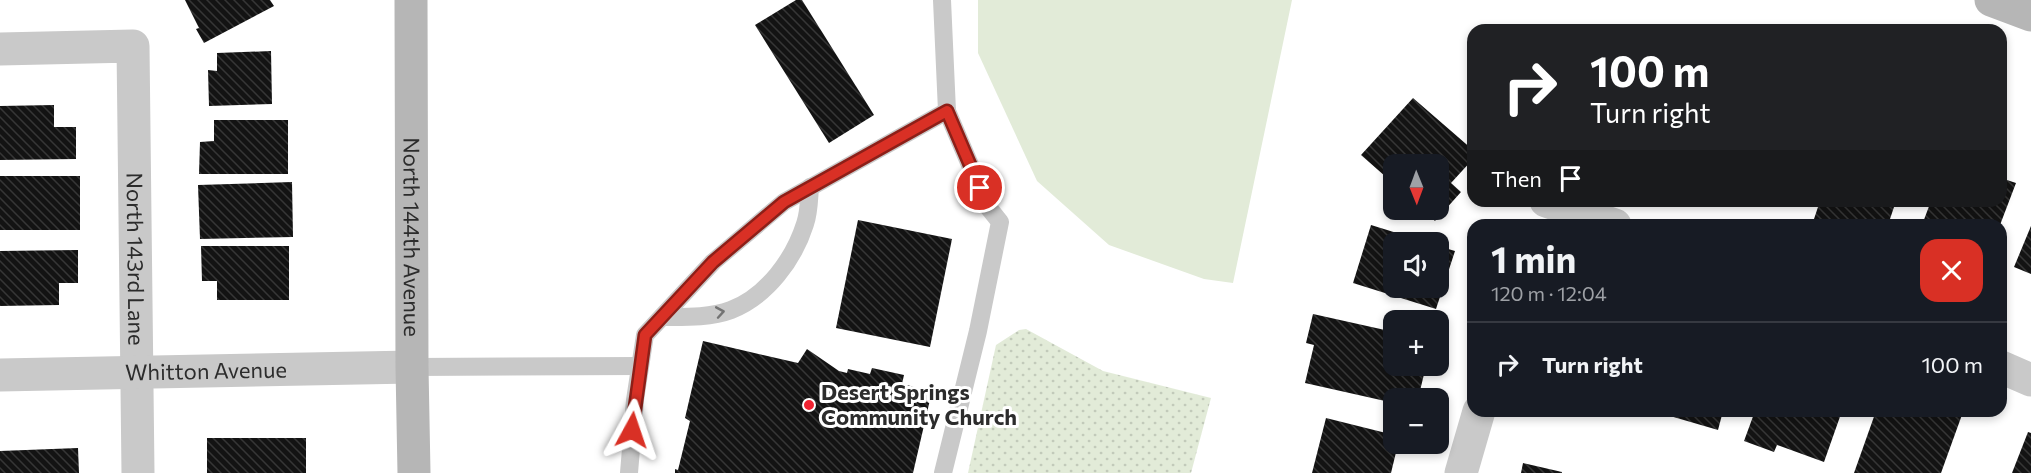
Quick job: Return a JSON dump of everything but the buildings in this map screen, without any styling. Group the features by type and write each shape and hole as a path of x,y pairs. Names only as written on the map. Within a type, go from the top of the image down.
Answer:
{"main road":[{"name":"North 144th Avenue","path":"411,0 414,473"},
{"path":"1991,0 2031,15"}],"street":[{"name":"North 143rd Lane","path":"0,49 133,46 138,473"},
{"path":"1563,207 1598,219"},
{"name":"Whitton Avenue","path":"0,375 412,367"},
{"path":"2007,370 2031,380"},
{"path":"1461,473 1477,417"}],"lane":[{"path":"942,0 947,111 988,207 1000,222 978,331 943,473"},
{"path":"629,473 635,400 645,335 713,262 784,202 947,111"},
{"path":"662,317 697,316 731,310 759,293 782,270 796,247 806,222 810,187"},
{"path":"412,367 640,366"}],"green space":[{"path":"978,0 1292,0 1233,283 1204,279 1109,245 1037,181 978,53"},
{"path":"1026,329 1103,371 1211,398 1191,473 968,473 996,345 1019,330"}],"place":[{"name":"Desert Springs Community Church","path":"809,405"}],"route":[{"path":"632,430 645,335 713,262 784,202 947,111 980,188"}]}
